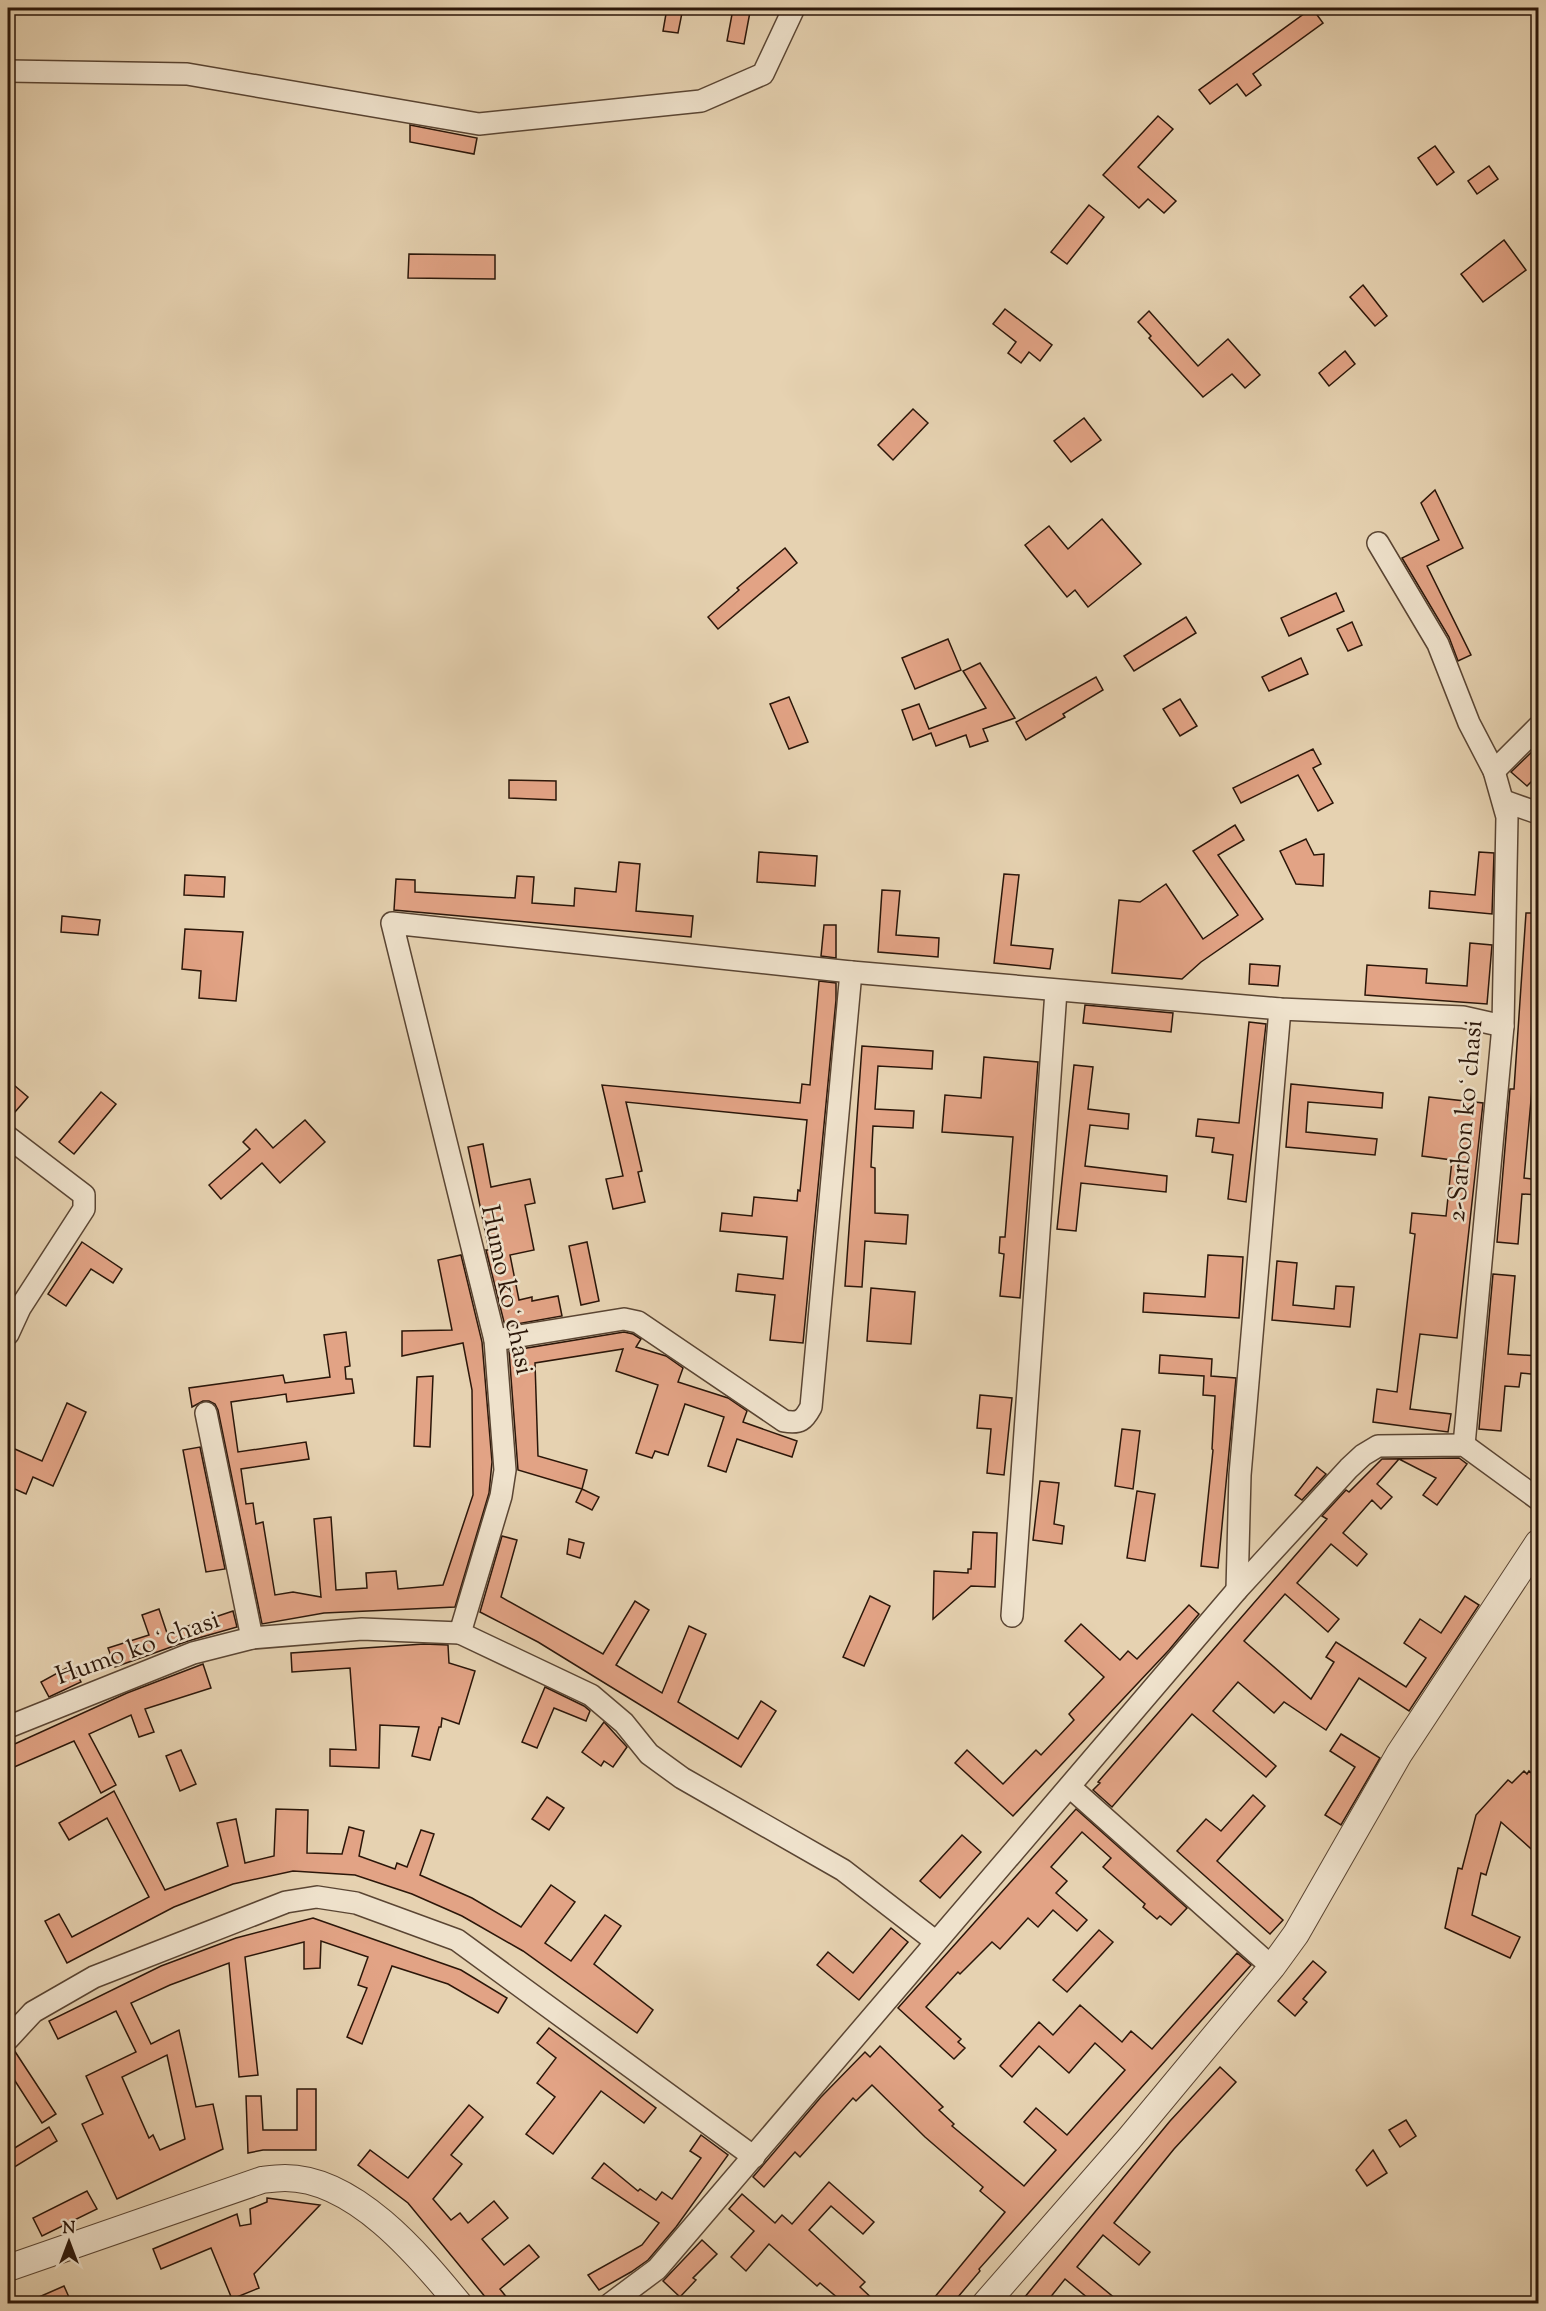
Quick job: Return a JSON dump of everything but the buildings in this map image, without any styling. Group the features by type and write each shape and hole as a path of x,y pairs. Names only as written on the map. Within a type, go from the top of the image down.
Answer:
{"street":[{"path":"8,71 187,74 479,124 700,101 763,74 794,8"},
{"name":"2-Sarbon koʻchasi","path":"1378,543 1438,644 1469,723 1494,771 1507,817 1503,1026 1464,1444"},
{"path":"1494,771 1539,727"},
{"path":"1504,801 1539,813"},
{"name":"Humo koʻchasi","path":"8,1727 193,1653 252,1638 362,1629 460,1633 501,1496 505,1470 495,1340 392,923 851,972"},
{"path":"495,1340 624,1319 638,1322 784,1421 796,1423 804,1419 811,1407 851,972 1280,1009 1463,1017 1503,1026"},
{"path":"1012,1616 1056,991"},
{"path":"1237,1590 1240,1475 1280,1009"},
{"path":"8,1137 84,1195 84,1209 20,1308 8,1334"},
{"path":"206,1413 252,1638"},
{"path":"610,2304 657,2269 935,1941 979,1895 1237,1590 1363,1455 1378,1446 1464,1444 1539,1499"},
{"path":"985,2304 1128,2139 1272,1967 1296,1934 1399,1754 1539,1543"},
{"path":"460,1633 591,1695 624,1723 650,1754 682,1778 843,1870 935,1941"},
{"path":"1070,1787 1272,1967"},
{"path":"8,2039 33,2012 94,1977 115,1968 286,1902 317,1897 356,1903 457,1940 754,2157"},
{"path":"8,2268 262,2180 286,2178 332,2189 351,2199 396,2234 459,2304"}]}
